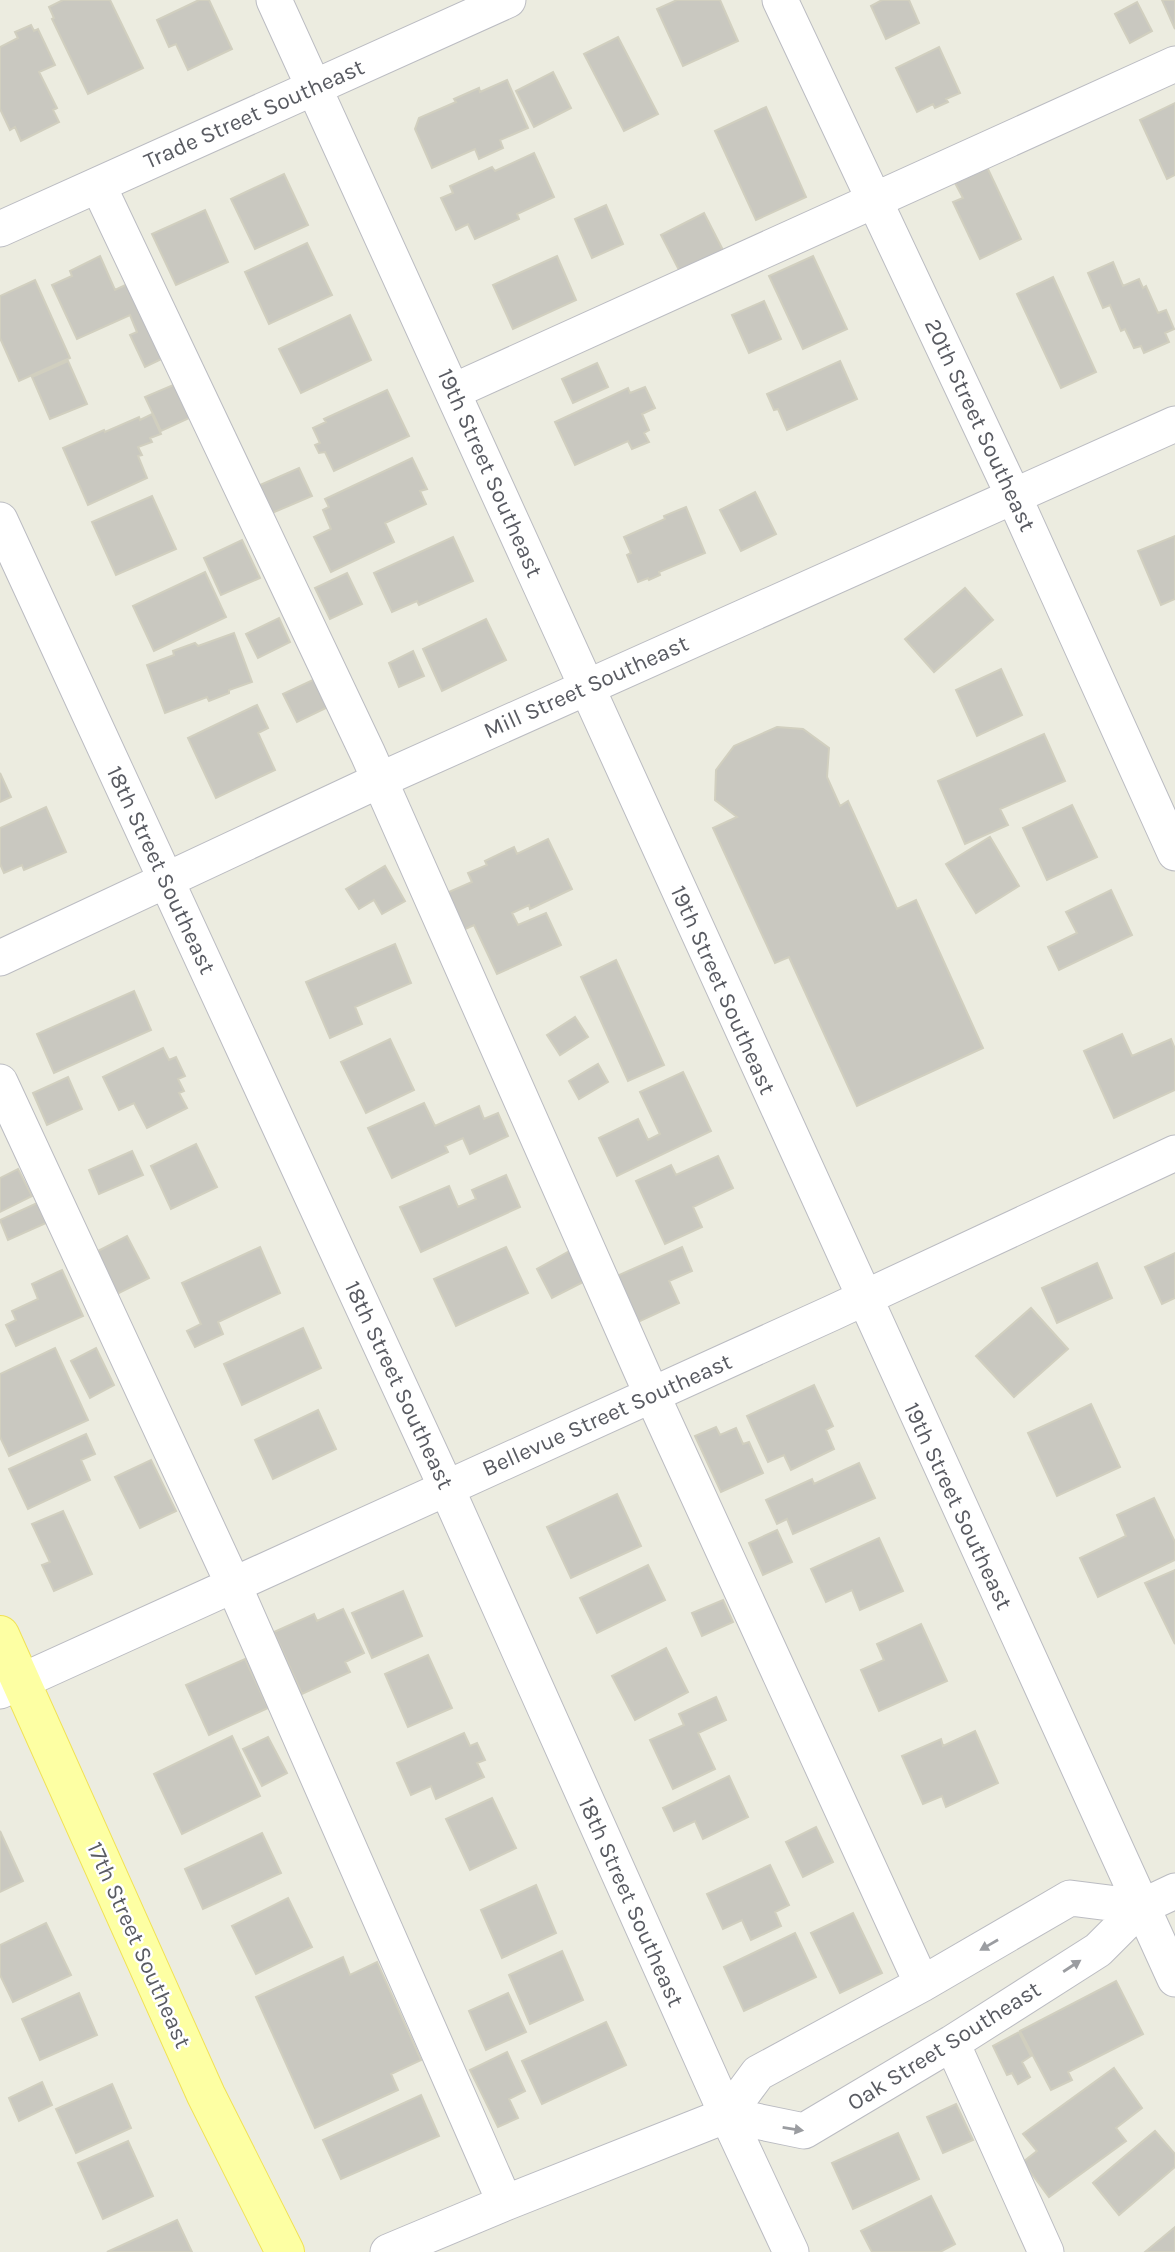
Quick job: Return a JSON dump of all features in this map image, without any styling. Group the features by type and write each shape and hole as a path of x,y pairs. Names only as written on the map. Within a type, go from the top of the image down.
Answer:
{"main road":[{"name":"17th Street Southeast","path":"0,1635 11,1687 206,2095 285,2252"}],"street":[{"name":"19th Street Southeast","path":"274,0 1175,1979"},
{"name":"Trade Street Southeast","path":"0,229 508,0"},
{"name":"20th Street Southeast","path":"780,0 1014,497 1175,853"},
{"path":"454,391 1175,64"},
{"path":"98,185 380,780 652,1395 922,1984"},
{"name":"Mill Street Southeast","path":"0,958 586,686 1175,424"},
{"name":"18th Street Southeast","path":"0,520 446,1487 791,2252"},
{"path":"0,1082 234,1586 505,2203"},
{"name":"Bellevue Street Southeast","path":"11,1687 864,1299 1175,1153"},
{"name":"Oak Street Southeast","path":"727,2115 804,2131 952,2043 1098,1950 1141,1907 1175,1891"},
{"path":"388,2252 727,2115 758,2073 922,1984 1070,1898 1141,1907"},
{"path":"952,2043 1046,2252"}],"building":[{"path":"63,0 110,0 143,68 88,94 52,19 54,18 49,7"},
{"path":"199,0 209,0 232,49 188,70 176,44 169,47 157,20"},
{"path":"677,0 720,0 738,41 683,66 657,9"},
{"path":"882,0 909,0 919,23 886,39 871,6"},
{"path":"1162,0 1175,0 1175,29"},
{"path":"1137,2 1152,31 1130,43 1115,14"},
{"path":"31,25 34,31 38,29 55,65 39,72 57,108 53,110 59,122 21,141 15,127 10,130 0,109 0,47 18,38 15,32"},
{"path":"618,37 658,114 624,131 584,54"},
{"path":"939,47 960,93 935,108 933,104 917,112 896,68"},
{"path":"553,72 571,108 534,127 516,91"},
{"path":"507,80 528,128 500,140 503,148 479,159 475,149 432,168 415,129 419,118 456,102 454,99 479,88 480,92"},
{"path":"1175,103 1175,175 1167,179 1140,120"},
{"path":"766,107 806,197 756,220 715,131"},
{"path":"534,153 554,197 517,214 519,219 475,239 468,224 456,230 441,198 453,193 450,186 492,167 495,171"},
{"path":"987,167 1021,239 980,259 953,202 963,198 955,183"},
{"path":"284,174 308,225 255,249 231,199"},
{"path":"606,205 623,244 592,258 575,219"},
{"path":"205,210 228,262 176,285 152,234"},
{"path":"704,213 723,250 680,272 661,235"},
{"path":"307,243 332,295 269,324 245,272"},
{"path":"100,256 115,290 138,279 172,354 145,367 130,335 137,332 130,315 77,339 52,285 72,276 70,271"},
{"path":"557,256 576,300 513,329 493,285"},
{"path":"813,256 847,329 803,349 769,276"},
{"path":"1113,262 1123,286 1139,279 1143,288 1146,286 1158,313 1166,310 1174,329 1165,333 1169,342 1144,353 1141,346 1134,348 1125,329 1121,331 1110,305 1103,308 1088,273"},
{"path":"1053,277 1096,372 1061,388 1017,294"},
{"path":"35,280 70,358 19,381 0,338 0,296"},
{"path":"764,301 781,339 749,353 732,315"},
{"path":"350,315 371,360 301,393 279,349"},
{"path":"68,361 87,404 50,419 32,377"},
{"path":"840,361 857,399 787,430 778,409 774,410 767,394"},
{"path":"597,363 608,387 573,403 562,379"},
{"path":"185,380 200,413 161,431 145,397"},
{"path":"645,387 655,408 642,414 649,430 644,433 649,442 632,449 628,441 575,465 555,422 628,388 630,393"},
{"path":"387,390 409,436 334,471 325,452 319,453 315,445 320,443 313,428 326,422 324,419"},
{"path":"152,414 161,434 150,438 152,442 138,447 142,455 138,456 147,478 88,505 63,448 104,430 105,432"},
{"path":"412,458 427,489 420,491 426,504 385,523 394,542 331,572 314,537 331,529 323,510 329,507 325,499"},
{"path":"299,468 312,496 272,513 260,485"},
{"path":"755,492 776,534 741,551 720,510"},
{"path":"152,496 176,549 116,575 92,522"},
{"path":"686,507 705,553 659,572 660,575 649,580 648,578 638,582 627,555 631,553 624,537"},
{"path":"1175,536 1175,599 1161,605 1138,551"},
{"path":"453,537 473,581 419,605 417,601 392,612 374,573"},
{"path":"242,540 260,578 221,595 204,558"},
{"path":"205,572 226,617 154,651 133,606"},
{"path":"347,573 362,604 330,619 315,588"},
{"path":"965,588 993,620 934,672 905,639"},
{"path":"279,618 290,642 258,658 246,634"},
{"path":"486,619 506,660 442,691 423,649"},
{"path":"234,633 252,682 209,701 207,697 165,713 147,665 174,655 173,651 195,643 198,646"},
{"path":"413,651 424,676 399,687 389,663"},
{"path":"1001,669 1022,715 977,736 956,690"},
{"path":"317,678 330,706 297,722 283,694"},
{"path":"257,705 268,728 258,733 275,770 216,798 188,738"},
{"path":"777,727 803,729 829,748 827,777 840,806 848,801 897,909 916,900 983,1048 857,1106 789,957 775,963 713,828 737,817 715,800 716,770 734,746"},
{"path":"1044,734 1065,781 1000,809 1008,825 965,844 938,781"},
{"path":"0,773 11,797 0,802"},
{"path":"1072,805 1097,857 1047,880 1023,828"},
{"path":"46,807 66,852 24,870 22,865 4,873 0,864 0,828"},
{"path":"990,837 1019,886 976,913 946,864"},
{"path":"548,839 572,889 530,909 529,905 512,913 518,925 546,913 561,945 497,974 474,925 459,932 442,895 472,882 468,873 487,865 485,861 514,847 517,854"},
{"path":"385,866 405,901 382,914 374,900 359,909 346,889"},
{"path":"1111,890 1132,935 1059,970 1048,947 1077,933 1066,912"},
{"path":"395,944 411,983 355,1007 362,1024 330,1038 306,982"},
{"path":"616,960 664,1065 628,1081 581,977"},
{"path":"134,991 151,1030 54,1073 37,1034"},
{"path":"575,1017 588,1037 560,1055 547,1035"},
{"path":"1122,1034 1132,1056 1171,1039 1175,1049 1175,1090 1114,1118 1084,1051"},
{"path":"390,1039 414,1090 366,1113 341,1062"},
{"path":"163,1048 169,1060 176,1057 185,1076 178,1079 184,1091 179,1093 187,1108 147,1128 134,1103 119,1110 103,1077"},
{"path":"598,1064 608,1082 579,1099 569,1081"},
{"path":"683,1072 711,1131 617,1176 599,1138 638,1119 648,1140 660,1134 640,1092"},
{"path":"68,1077 82,1109 47,1125 33,1093"},
{"path":"424,1103 435,1126 479,1106 484,1119 498,1113 508,1136 470,1154 463,1138 445,1146 448,1152 392,1178 368,1128"},
{"path":"196,1144 217,1187 171,1209 151,1166"},
{"path":"132,1151 143,1175 99,1194 89,1170"},
{"path":"718,1156 733,1188 693,1207 702,1227 665,1244 636,1181 671,1165 676,1175"},
{"path":"18,1169 32,1196 0,1212 0,1178"},
{"path":"506,1175 520,1207 421,1252 400,1207 449,1186 458,1207 476,1199 472,1190"},
{"path":"37,1203 46,1223 8,1240 0,1220"},
{"path":"127,1236 149,1278 117,1294 96,1252"},
{"path":"260,1247 280,1293 218,1322 223,1334 195,1347 187,1331 201,1324 182,1283"},
{"path":"506,1247 528,1293 456,1326 434,1279"},
{"path":"682,1247 692,1271 669,1281 679,1303 638,1322 617,1276"},
{"path":"573,1249 589,1279 552,1298 537,1269"},
{"path":"1175,1253 1175,1298 1162,1304 1145,1267"},
{"path":"1097,1263 1112,1298 1057,1323 1042,1288"},
{"path":"62,1270 83,1316 16,1346 6,1325 16,1320 12,1311 38,1299 32,1284"},
{"path":"1031,1308 1068,1349 1014,1397 976,1356"},
{"path":"303,1328 321,1368 242,1405 224,1364"},
{"path":"55,1348 88,1420 9,1456 0,1437 0,1374"},
{"path":"96,1348 114,1385 90,1398 71,1361"},
{"path":"814,1385 833,1426 826,1430 834,1449 791,1470 784,1455 768,1462 747,1416"},
{"path":"1091,1404 1120,1467 1057,1496 1028,1433"},
{"path":"318,1410 336,1449 273,1479 255,1440"},
{"path":"716,1427 720,1435 736,1428 743,1444 749,1442 763,1473 721,1492 695,1436"},
{"path":"86,1434 95,1454 81,1460 90,1480 28,1509 9,1469"},
{"path":"151,1460 176,1511 140,1528 115,1477"},
{"path":"859,1463 875,1498 793,1534 787,1519 777,1524 766,1500 812,1479 814,1484"},
{"path":"617,1494 641,1546 571,1578 547,1527"},
{"path":"1154,1498 1175,1542 1175,1560 1098,1597 1080,1558 1126,1536 1117,1515"},
{"path":"63,1511 92,1574 54,1591 42,1565 50,1562 32,1524"},
{"path":"777,1530 792,1562 763,1575 749,1543"},
{"path":"879,1538 903,1591 860,1610 852,1590 826,1602 811,1569"},
{"path":"648,1565 665,1600 597,1633 580,1598"},
{"path":"1175,1570 1175,1644 1145,1583"},
{"path":"403,1591 422,1636 372,1658 352,1613"},
{"path":"723,1600 733,1622 702,1636 692,1613"},
{"path":"343,1609 364,1653 345,1662 350,1672 302,1694 274,1632 314,1614 317,1621"},
{"path":"921,1624 947,1681 879,1711 861,1670 884,1660 877,1644"},
{"path":"666,1648 688,1692 635,1720 612,1676"},
{"path":"428,1655 452,1708 408,1727 385,1674"},
{"path":"245,1659 268,1708 209,1735 186,1685"},
{"path":"716,1697 726,1720 698,1733 715,1769 673,1789 650,1740 684,1725 679,1714"},
{"path":"975,1731 998,1783 946,1807 942,1796 923,1804 902,1756 941,1739 943,1746"},
{"path":"464,1733 470,1746 477,1743 485,1760 477,1763 484,1777 436,1799 431,1786 411,1795 397,1763"},
{"path":"232,1736 260,1796 182,1834 154,1774"},
{"path":"268,1737 287,1773 262,1786 243,1749"},
{"path":"729,1776 748,1817 703,1839 695,1821 674,1831 663,1808"},
{"path":"492,1798 516,1848 470,1870 446,1819"},
{"path":"816,1827 833,1862 803,1877 786,1842"},
{"path":"0,1831 23,1881 0,1892"},
{"path":"262,1833 281,1873 203,1909 185,1869"},
{"path":"770,1865 789,1905 775,1912 781,1926 751,1940 742,1920 723,1929 707,1894"},
{"path":"536,1885 556,1933 502,1958 481,1910"},
{"path":"288,1898 312,1947 256,1974 232,1926"},
{"path":"853,1913 882,1973 840,1993 811,1933"},
{"path":"46,1923 71,1975 13,2002 0,1975 0,1945"},
{"path":"795,1933 816,1977 744,2011 724,1967"},
{"path":"562,1951 583,2000 530,2024 509,1975"},
{"path":"343,1957 350,1975 377,1962 421,2060 391,2074 398,2090 315,2128 256,1997"},
{"path":"1116,1981 1143,2034 1068,2072 1072,2080 1051,2090 1020,2031"},
{"path":"79,1993 97,2035 40,2060 22,2019"},
{"path":"508,1993 526,2032 486,2050 469,2011"},
{"path":"606,2022 626,2065 542,2104 522,2061"},
{"path":"1019,2032 1031,2056 1022,2062 1030,2077 1018,2084 1012,2073 1007,2075 993,2046"},
{"path":"507,2052 525,2091 509,2099 518,2118 498,2127 470,2070"},
{"path":"1114,2068 1142,2108 1116,2128 1126,2141 1049,2197 1023,2162 1037,2151 1023,2134"},
{"path":"42,2082 52,2105 19,2121 9,2098"},
{"path":"112,2084 131,2128 76,2153 56,2109"},
{"path":"421,2095 439,2136 341,2179 323,2140"},
{"path":"956,2104 973,2140 943,2153 927,2117"},
{"path":"1155,2131 1175,2154 1175,2167 1119,2215 1093,2183"},
{"path":"898,2133 919,2179 853,2209 832,2163"},
{"path":"128,2141 153,2196 103,2219 78,2163"},
{"path":"931,2196 955,2244 940,2252 872,2252 861,2231"},
{"path":"177,2220 192,2252 107,2252"},
{"path":"1175,2227 1175,2252 1145,2252"}]}
